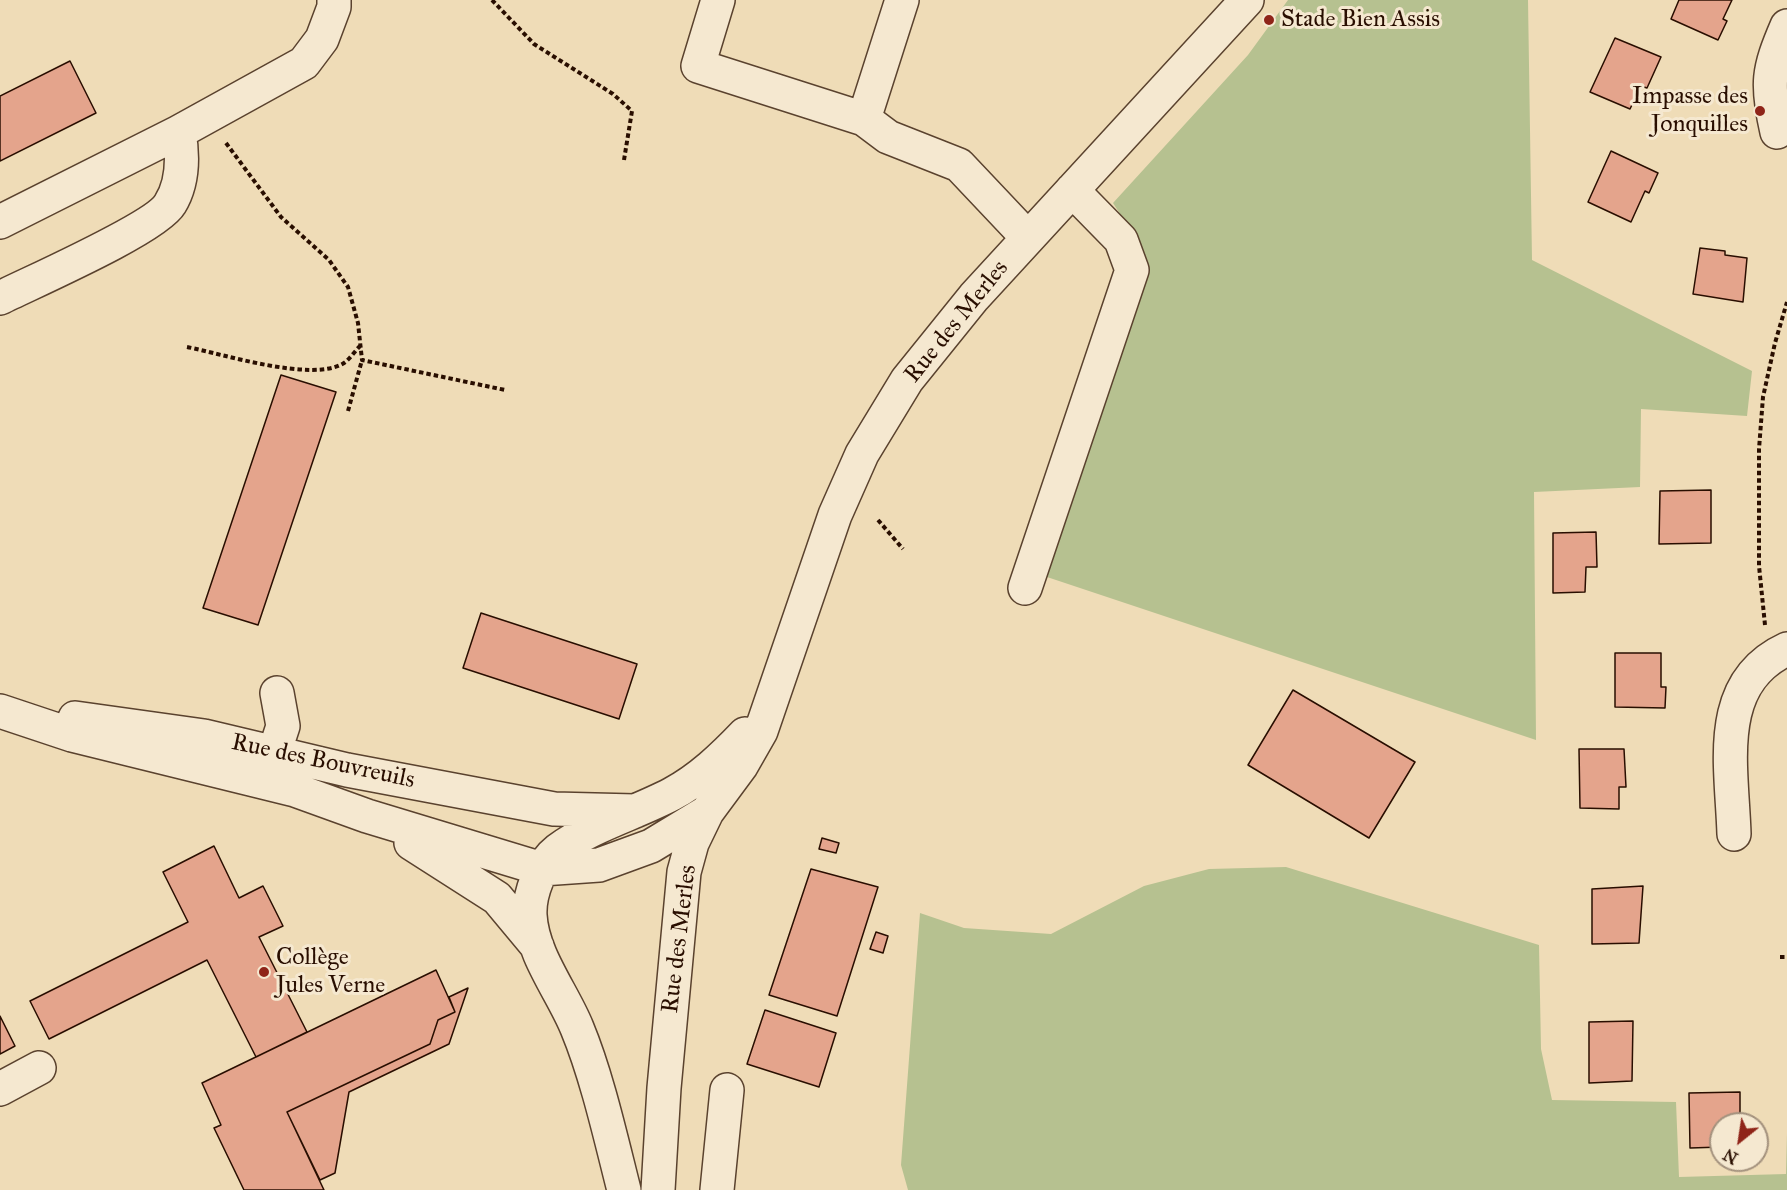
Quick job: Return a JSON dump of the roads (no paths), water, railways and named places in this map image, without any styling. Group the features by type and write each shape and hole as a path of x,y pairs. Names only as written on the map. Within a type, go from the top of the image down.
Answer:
{"street":[{"path":"0,222 179,132 304,63 322,39 334,7 334,0"},
{"path":"718,0 698,66 864,119 888,137 959,165 1028,238"},
{"path":"864,119 902,0"},
{"name":"Rue des Merles","path":"658,1190 664,1088 684,872 692,843 707,812 741,766 769,709 832,523 862,454 907,380 974,297 1247,0"},
{"path":"1777,132 1770,101 1769,73 1787,26"},
{"path":"0,298 149,224 170,205 179,177 183,152 179,132"},
{"path":"1025,588 1132,270 1121,240 1072,190"},
{"path":"1734,834 1731,725 1740,690 1760,664 1780,652"},
{"path":"265,783 283,726 277,693"},
{"name":"Rue des Merles","path":"542,869 555,852 673,794 710,769 769,709"},
{"name":"Rue des Bouvreuils","path":"5,713 102,720 204,736 275,751 346,770 554,808 635,811"},
{"name":"Rue des Bouvreuils","path":"5,713 72,735 265,783 367,816"},
{"path":"635,811 651,846 684,872"},
{"path":"367,816 542,869 599,865 651,846 707,812"},
{"path":"367,816 441,860 497,898 538,947"},
{"path":"542,869 531,897 530,917 538,947 578,1029 624,1190"},
{"path":"0,1089 39,1068"},
{"path":"717,1190 727,1090"}],"place":[{"name":"Stade Bien Assis","path":"1269,20"},
{"name":"Impasse des Jonquilles","path":"1760,111"},
{"name":"Collège Jules Verne","path":"264,972"}]}
